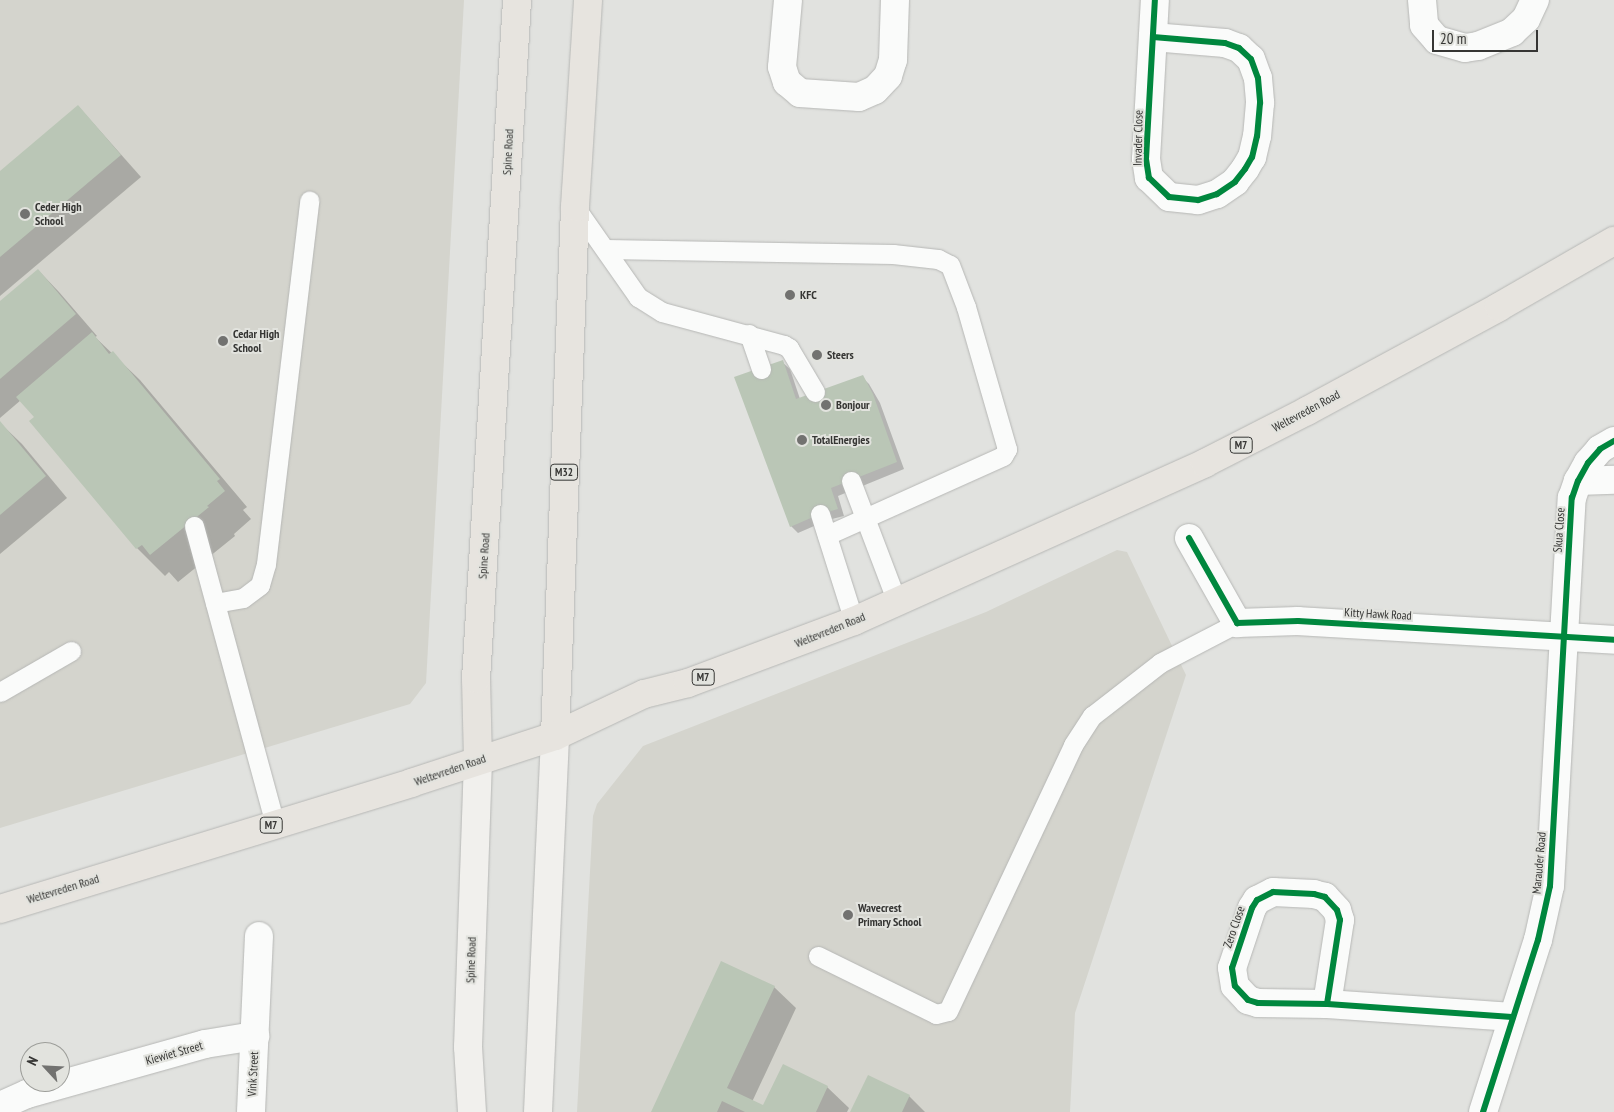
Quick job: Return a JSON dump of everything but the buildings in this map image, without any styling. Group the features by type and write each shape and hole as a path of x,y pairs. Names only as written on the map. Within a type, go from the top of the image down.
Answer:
{"main road":[{"name":"Spine Road","path":"472,1112 468,1047 478,760 476,679 517,0"},
{"name":"M32","path":"538,1112 555,736 575,208 588,0"},
{"name":"Weltevreden Road","path":"0,909 411,783 555,736 644,694 688,683 854,621 1144,492 1239,446 1499,307 1614,241"}],"street":[{"path":"788,0 782,67 787,82 800,93 859,97 875,90 888,76 894,60 895,0"},
{"name":"Invader Close","path":"1153,37 1226,43 1240,48 1251,59 1258,78 1260,103 1257,136 1252,157 1235,182 1217,194 1198,200 1169,198 1149,178 1146,159 1155,0"},
{"path":"1422,0 1424,25 1436,40 1465,48 1478,46 1512,32 1526,18 1535,0"},
{"name":"Skua Close","path":"1563,637 1572,498 1578,481 1588,463 1600,449 1614,442"},
{"path":"1578,481 1614,480"},
{"path":"1189,538 1238,623"},
{"name":"Kitty Hawk Road","path":"1238,623 1298,621 1614,640"},
{"name":"Marauder Road","path":"1483,1112 1538,940 1550,886 1563,637"},
{"name":"Zero Close","path":"1327,1004 1340,920 1337,910 1324,897 1314,894 1273,892 1257,900 1252,908 1232,968 1232,977 1240,994 1258,1003 1327,1004 1513,1017"},
{"path":"255,1036 259,936"},
{"name":"Kiewiet Street","path":"0,1106 27,1094 205,1044 255,1036"},
{"name":"Vink Street","path":"251,1112 255,1036"}],"lane":[{"path":"215,603 243,598 260,585 266,564 309,201"},
{"path":"575,208 638,296 662,312 749,334 789,348 815,392"},
{"path":"606,249 893,254 938,259 950,265 966,307 1007,449 1003,456 865,519 827,534"},
{"path":"749,334 761,369"},
{"path":"851,481 897,602"},
{"path":"820,514 854,621"},
{"path":"194,526 274,824"},
{"path":"818,956 936,1014 948,1011 1073,745 1092,716 1160,663 1238,623"},
{"path":"0,692 71,650"}],"shaded area":[{"name":"Cedar High School","path":"0,0 464,0 426,683 410,704 0,828"},
{"name":"Wavecrest Primary School","path":"1117,550 1127,552 1186,675 1075,1013 1070,1112 577,1112 593,816 597,804 643,746 986,612"}],"cycle path":[{"path":"1153,37 1225,43 1239,48 1251,59 1258,78 1260,103 1257,136 1252,157 1235,182 1217,194 1198,200 1169,197 1149,178 1146,159 1155,0"},
{"path":"1483,1112 1538,940 1550,886 1572,498 1578,481 1588,463 1600,449 1614,441"},
{"path":"1189,538 1237,623 1298,621 1614,640"},
{"path":"1327,1004 1340,920 1337,910 1325,897 1314,894 1273,892 1257,900 1252,908 1232,968 1235,986 1248,1000 1258,1003 1327,1004 1513,1017"}],"place":[{"name":"Ceder High School","path":"25,214"},
{"name":"KFC","path":"790,295"},
{"name":"Cedar High School","path":"223,341"},
{"name":"Steers","path":"817,355"},
{"name":"Bonjour","path":"826,405"},
{"name":"TotalEnergies","path":"802,440"},
{"name":"Wavecrest Primary School","path":"848,915"}]}
